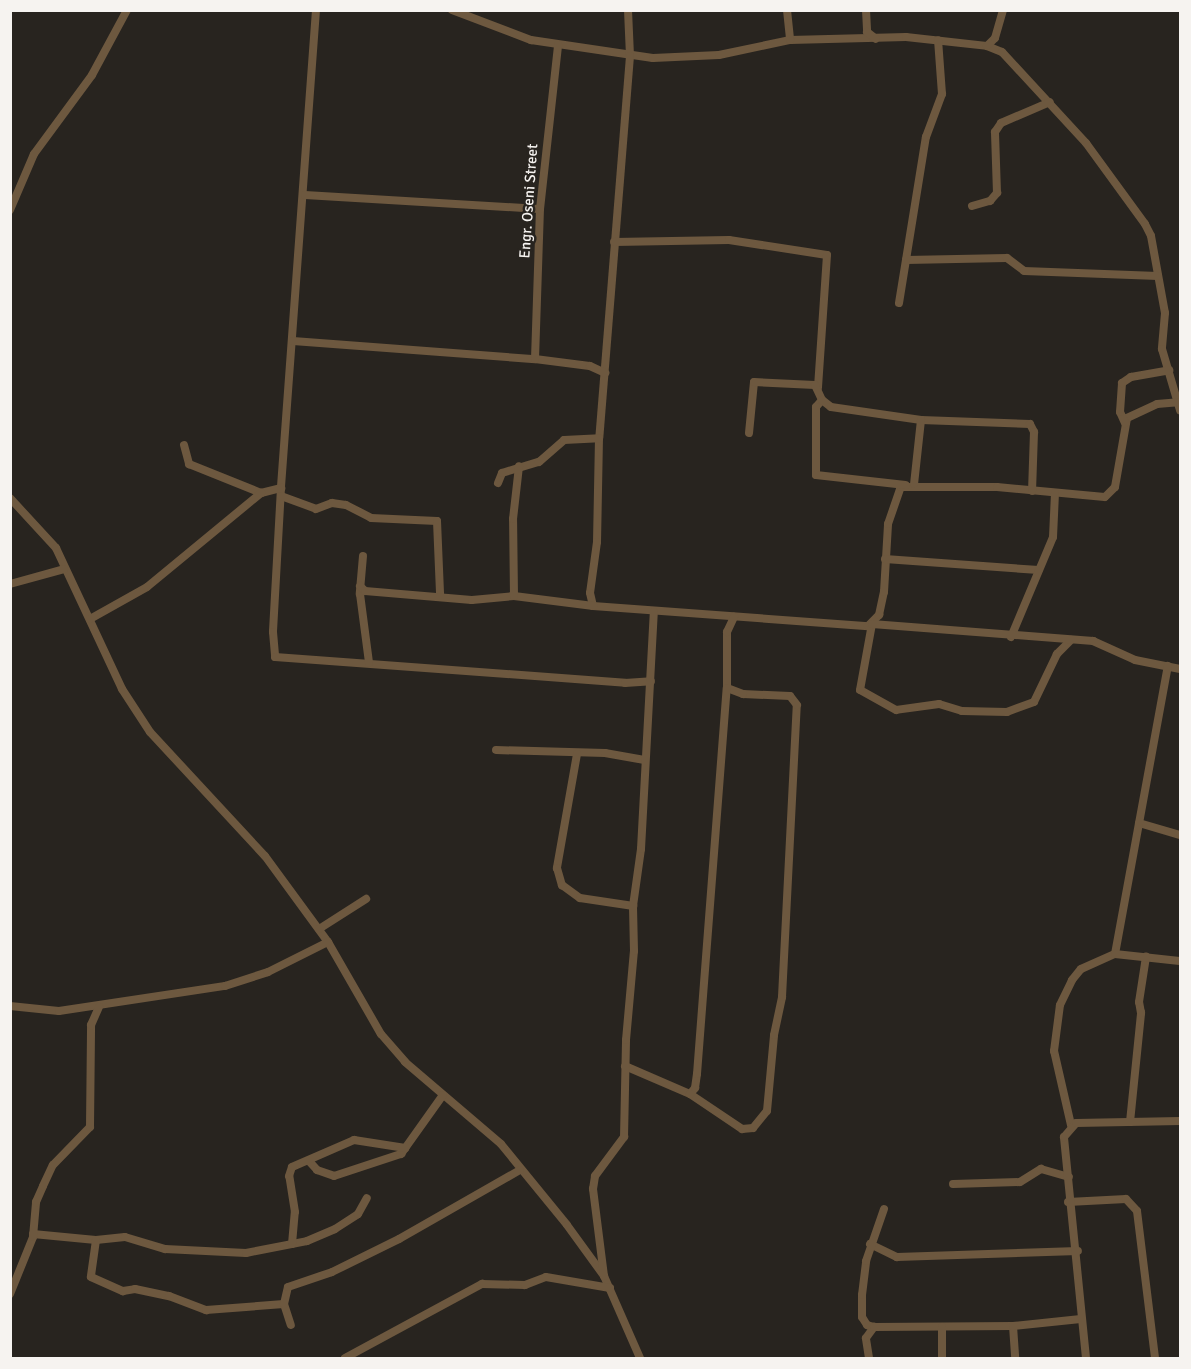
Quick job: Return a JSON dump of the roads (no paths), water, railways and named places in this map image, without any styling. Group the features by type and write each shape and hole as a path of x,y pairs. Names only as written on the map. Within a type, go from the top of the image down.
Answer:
{"street":[{"path":"10,210 33,154 94,71 127,10"},
{"path":"316,10 305,195 281,492 273,632 275,657 369,662 625,683 651,681"},
{"path":"452,10 531,40 630,56 719,55 790,40 938,39 987,46 1015,62 1086,143 1145,224 1165,313 1162,349 1179,406 1133,412 1125,423 1113,492 1105,497 910,484 816,475 816,407 822,400"},
{"path":"593,606 590,593 597,542 599,438 630,56 628,10"},
{"path":"788,10 790,40"},
{"path":"867,10 867,32 876,39"},
{"path":"987,46 995,38 1003,10"},
{"path":"899,303 926,137 942,93 938,39"},
{"name":"Engr. Oseni Street","path":"535,359 540,209 558,45"},
{"path":"972,206 990,201 997,193 995,132 1001,123 1050,102"},
{"path":"305,195 540,209"},
{"path":"615,242 729,240 826,255 818,388 822,400 831,407 921,420 1030,424 1034,432 1032,491"},
{"path":"906,260 1007,258 1024,271 1158,276"},
{"path":"293,341 535,359 590,366 605,374"},
{"path":"1125,423 1120,412 1122,384 1131,377 1169,370"},
{"path":"749,433 754,382 818,388"},
{"path":"910,484 921,420"},
{"path":"498,483 502,473 519,466 539,462 574,437 599,438"},
{"path":"184,445 189,464 261,493 281,492 316,509 332,503 346,505 371,518 437,521 440,594"},
{"path":"514,596 513,519 519,466"},
{"path":"910,484 897,491 891,509 884,592 872,624 860,690 896,710 939,704 962,711 1007,712 1034,702 1050,665 1071,640"},
{"path":"90,619 147,587 261,493"},
{"path":"1011,637 1053,537 1055,493"},
{"path":"10,498 56,548 122,689 150,732 265,856 328,942 381,1034 443,1095 501,1144 604,1276"},
{"path":"363,556 360,586 369,662"},
{"path":"885,559 1039,570"},
{"path":"10,584 64,569"},
{"path":"360,586 365,591 440,594 472,600 514,596 654,612 862,626 872,624 1011,637 1093,641 1135,660 1180,669"},
{"path":"640,1359 604,1276 593,1189 595,1176 624,1137 625,1066 634,951 633,906 641,849 644,760 654,612"},
{"path":"690,1094 695,1088 701,1027 704,947 727,688 727,632 734,617"},
{"path":"1115,954 1168,666"},
{"path":"625,1066 690,1094 742,1129 760,1123 766,1111 774,1035 782,997 797,705 790,696 743,694 727,688"},
{"path":"496,750 604,753 644,760"},
{"path":"577,754 557,868 559,878 562,885 580,898 633,906"},
{"path":"1139,823 1180,835"},
{"path":"319,929 366,899"},
{"path":"10,1006 59,1011 241,981 328,942"},
{"path":"1086,1359 1081,1319 1078,1251 1068,1202 1069,1177 1064,1137 1071,1125 1055,1067 1060,1005 1081,969 1115,954 1180,961"},
{"path":"1130,1122 1142,1013 1139,1002 1146,957"},
{"path":"10,1294 33,1234 36,1202 53,1165 90,1127 91,1025 99,1006"},
{"path":"309,1161 316,1170 334,1176 401,1154 443,1095"},
{"path":"1071,1125 1180,1121"},
{"path":"292,1244 295,1212 289,1176 292,1167 309,1161 336,1145 354,1140 405,1149"},
{"path":"953,1184 1020,1182 1041,1169 1069,1177"},
{"path":"291,1325 284,1304 288,1287 332,1272 399,1239 520,1170"},
{"path":"33,1234 96,1240 125,1237 165,1249 219,1255 292,1244 335,1229 358,1214 368,1198"},
{"path":"1068,1202 1126,1199 1137,1211 1155,1359"},
{"path":"884,1209 870,1244 862,1317 867,1325 874,1327 1014,1326 1081,1319"},
{"path":"96,1240 91,1277 123,1291 135,1289 169,1296 206,1310 284,1304"},
{"path":"870,1244 897,1257 1078,1251"},
{"path":"345,1359 482,1284 525,1285 546,1277 609,1288"},
{"path":"1014,1326 1015,1359"},
{"path":"869,1359 866,1338 874,1327"},
{"path":"942,1327 942,1359"}]}
